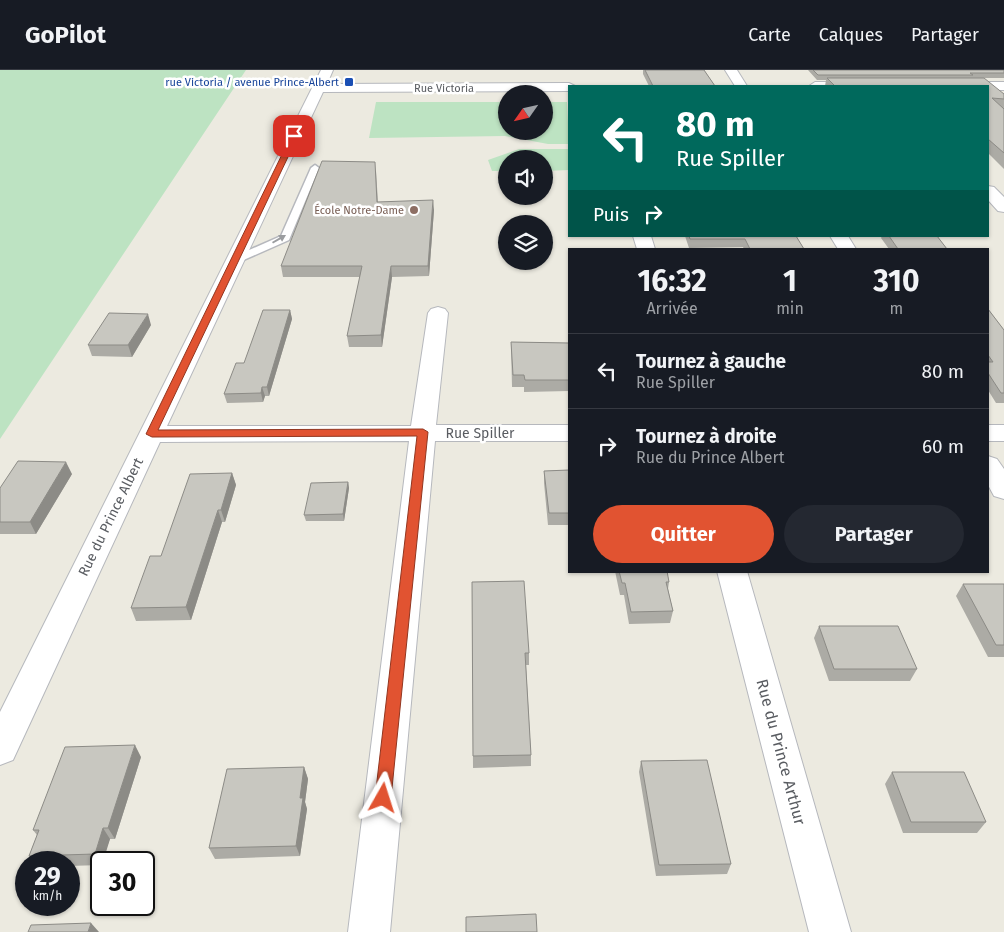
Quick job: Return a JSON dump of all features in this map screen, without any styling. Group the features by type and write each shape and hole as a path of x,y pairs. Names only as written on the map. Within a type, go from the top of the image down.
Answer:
{"street":[{"path":"731,70 741,85"},
{"name":"Rue Victoria","path":"323,79 568,87"},
{"name":"Rue du Prince Albert","path":"0,749 323,79"},
{"path":"989,86 1004,86"},
{"path":"989,192 1004,207"},
{"path":"840,237 846,248"},
{"path":"369,932 423,432 438,313"},
{"name":"Rue Spiller","path":"152,434 568,433"},
{"path":"989,433 1004,433"},
{"path":"989,467 1004,490"},
{"name":"Rue du Prince Arthur","path":"733,573 830,932"}],"lane":[{"path":"235,260 285,238 316,168"}],"green space":[{"path":"0,70 246,70 0,439"},
{"path":"376,102 498,102 498,136 369,138"},
{"path":"553,102 567,102 568,144 548,144 526,140 553,140"},
{"path":"568,149 568,170 553,171 553,150 516,150"},
{"path":"498,156 498,171 492,171 488,160"}],"building":[{"path":"645,70 704,70 714,85 652,85"},
{"path":"813,70 1004,70 1004,73 970,73 973,75 818,75"},
{"path":"827,78 984,78 1004,94 1004,99 992,98 1004,109 1004,153 989,140 989,85 834,85"},
{"path":"322,161 375,162 377,202 433,200 428,266 391,266 381,335 347,336 362,266 281,266"},
{"path":"689,237 797,237 803,248 750,248 745,239 690,239"},
{"path":"890,237 938,237 946,248 897,248"},
{"path":"263,310 290,310 267,387 262,387 261,393 224,394 236,363 244,363"},
{"path":"989,310 1004,330 1004,393 1001,393 989,375 989,362 993,362 989,356"},
{"path":"109,313 148,314 128,345 88,345"},
{"path":"511,342 568,343 568,380 525,380 524,375 513,375"},
{"path":"18,461 66,462 30,522 0,522 0,488"},
{"path":"568,470 568,513 549,513 544,471"},
{"path":"232,473 221,510 218,510 186,607 131,608 150,556 161,556 190,474"},
{"path":"348,482 343,514 304,515 311,483"},
{"path":"620,573 667,573 669,582 666,582 673,611 631,612 625,583 622,583"},
{"path":"524,581 529,653 525,653 531,755 473,756 472,582"},
{"path":"963,584 1004,584 1004,645 996,645"},
{"path":"819,626 898,626 917,669 834,669"},
{"path":"135,745 108,828 103,828 96,851 90,851 90,854 80,854 80,851 31,851 39,830 33,830 65,747"},
{"path":"707,760 731,864 659,865 641,761"},
{"path":"304,767 300,798 303,798 296,846 209,848 227,769"},
{"path":"892,772 964,772 986,822 911,822"},
{"path":"536,914 537,932 466,932 466,917"},
{"path":"91,923 88,932 28,932 31,925"}],"place":[{"name":"rue Victoria / avenue Prince-Albert","path":"349,82"},
{"name":"École Notre-Dame","path":"414,210"}],"route":[{"path":"294,136 152,434 423,432 383,798"}]}
